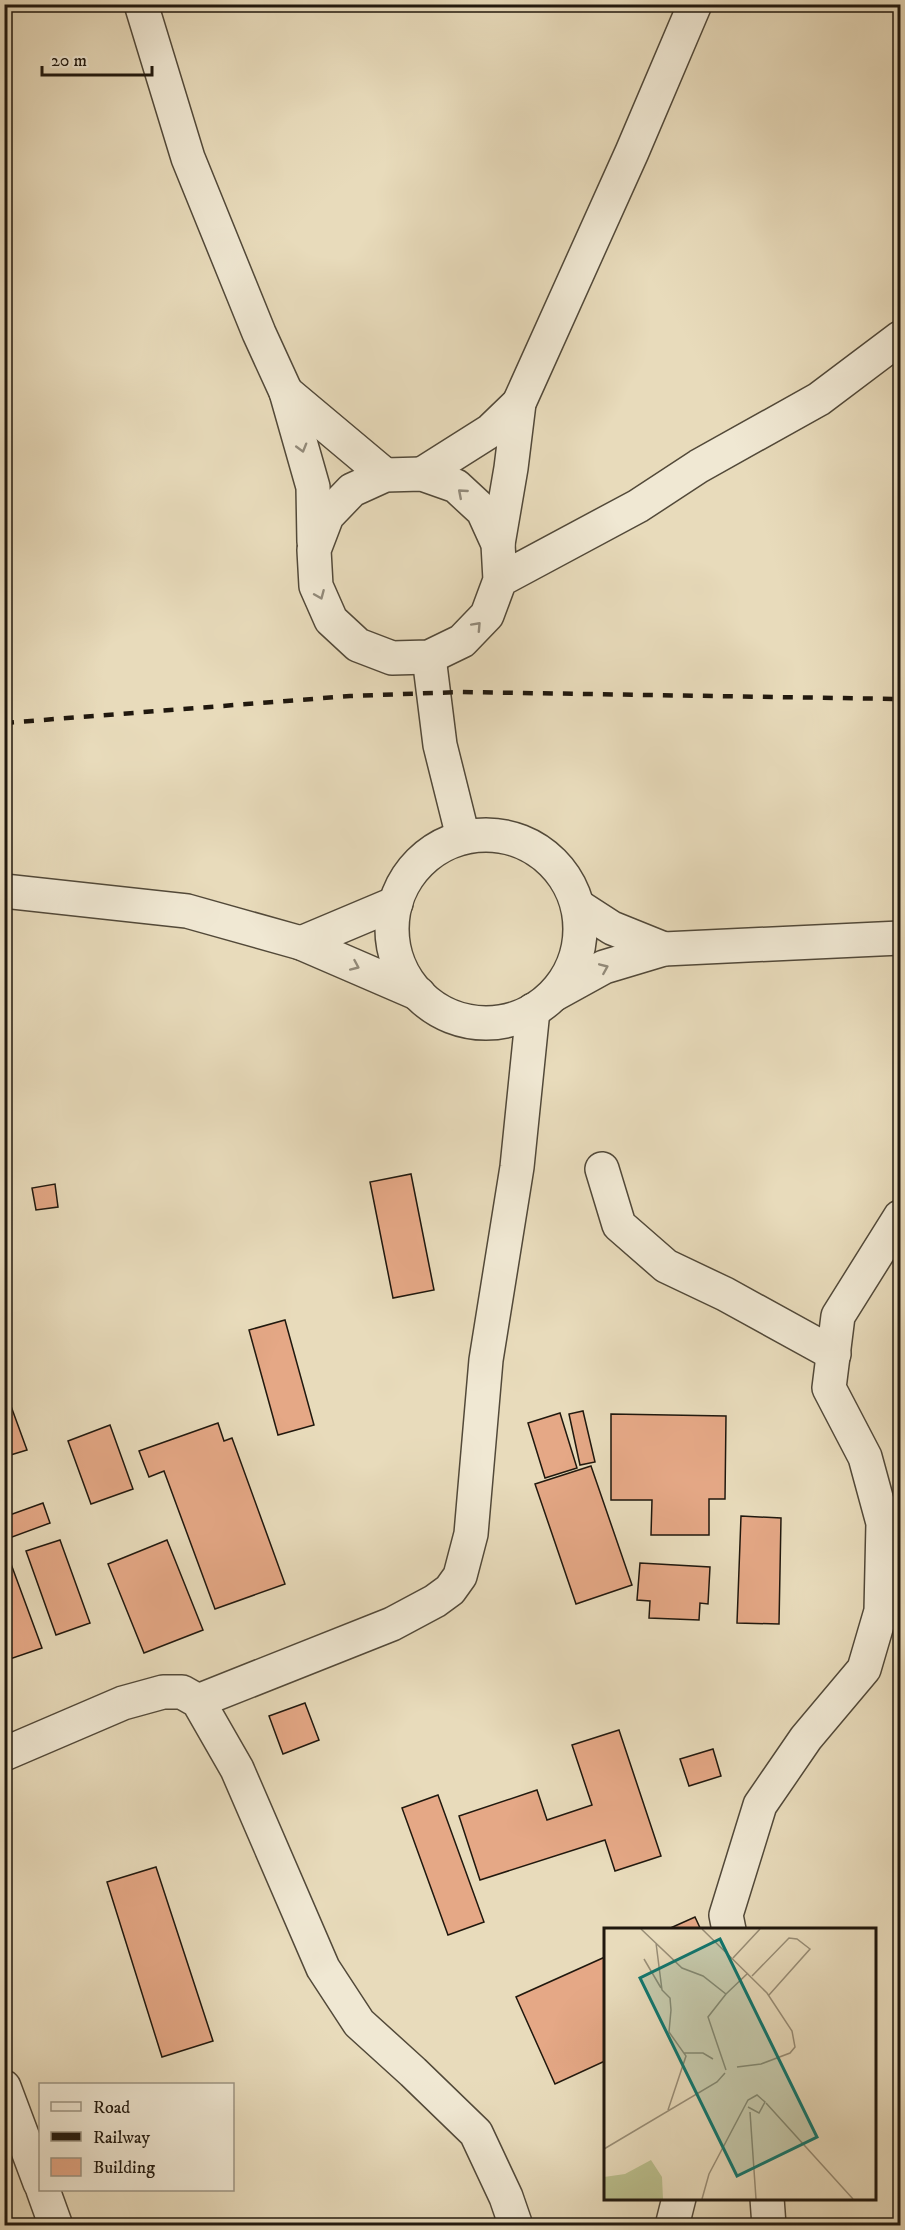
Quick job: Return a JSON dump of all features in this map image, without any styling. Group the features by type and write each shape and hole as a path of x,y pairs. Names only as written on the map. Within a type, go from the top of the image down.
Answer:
{"street":[{"path":"141,4 188,158 259,333 286,392 313,487 316,586 331,620 358,645 392,658 429,657 462,641 487,615 500,580 498,544 519,403 696,4"},
{"path":"500,580 638,506 699,466 819,399 900,338"},
{"path":"286,392 385,475"},
{"path":"422,474 490,431 519,403"},
{"path":"314,550 327,516 352,490 385,475 422,474 456,486 483,511 498,544"},
{"path":"429,657 440,745 463,837"},
{"path":"198,1701 392,1624 435,1601 450,1590 460,1576 471,1534 486,1360 542,1003 567,977 577,954 581,930 578,906 568,883 554,863 534,848 512,838 487,835 463,837 440,846 420,861 405,881 396,903 392,927 395,951 404,974 418,994"},
{"path":"4,891 187,911 301,943 418,994 438,1009 461,1019 486,1023 510,1020 604,967 664,949 900,938"},
{"path":"301,943 396,903"},
{"path":"578,906 612,928 664,949"},
{"path":"602,1169 619,1225 666,1266 725,1294 834,1354"},
{"path":"729,1928 726,1915 760,1805 806,1738 864,1669 881,1611 883,1522 865,1457 829,1388 838,1316 900,1217"},
{"path":"4,1754 123,1703 163,1692 182,1692 198,1701 237,1769 323,1968 359,2024 476,2133 506,2197 516,2226"},
{"path":"4,2086 39,2180"},
{"path":"43,2191 57,2226"},
{"path":"672,2226 679,2200"},
{"path":"767,2200 769,2226"}],"building":[{"path":"411,1174 434,1290 393,1298 370,1182"},
{"path":"55,1184 58,1207 36,1210 32,1188"},
{"path":"285,1320 314,1425 278,1435 249,1330"},
{"path":"4,1387 27,1450 4,1457"},
{"path":"583,1411 595,1462 580,1465 569,1414"},
{"path":"560,1413 577,1468 545,1478 528,1423"},
{"path":"611,1414 726,1416 725,1499 709,1499 709,1535 651,1535 652,1500 611,1500"},
{"path":"218,1423 224,1441 232,1438 285,1584 215,1609 164,1471 149,1477 139,1451"},
{"path":"110,1425 133,1489 91,1504 68,1441"},
{"path":"591,1466 632,1585 576,1604 535,1484"},
{"path":"43,1503 50,1523 4,1540 4,1517"},
{"path":"741,1516 781,1518 779,1624 737,1623"},
{"path":"60,1540 90,1623 56,1635 26,1551"},
{"path":"167,1540 203,1630 144,1653 108,1564"},
{"path":"640,1563 710,1567 708,1604 700,1603 699,1620 649,1618 650,1601 637,1600"},
{"path":"11,1564 42,1648 4,1661 4,1566"},
{"path":"305,1703 319,1740 283,1754 269,1716"},
{"path":"619,1730 661,1856 615,1871 605,1840 480,1880 459,1816 537,1790 547,1820 592,1805 572,1745"},
{"path":"713,1749 721,1776 689,1786 680,1759"},
{"path":"438,1795 484,1922 448,1935 402,1808"},
{"path":"156,1867 213,2041 162,2057 107,1882"},
{"path":"695,1917 700,1928 670,1928"},
{"path":"604,1957 604,2061 555,2084 516,1997"}],"railway":[{"path":"4,723 350,696 461,692 900,699"}]}
